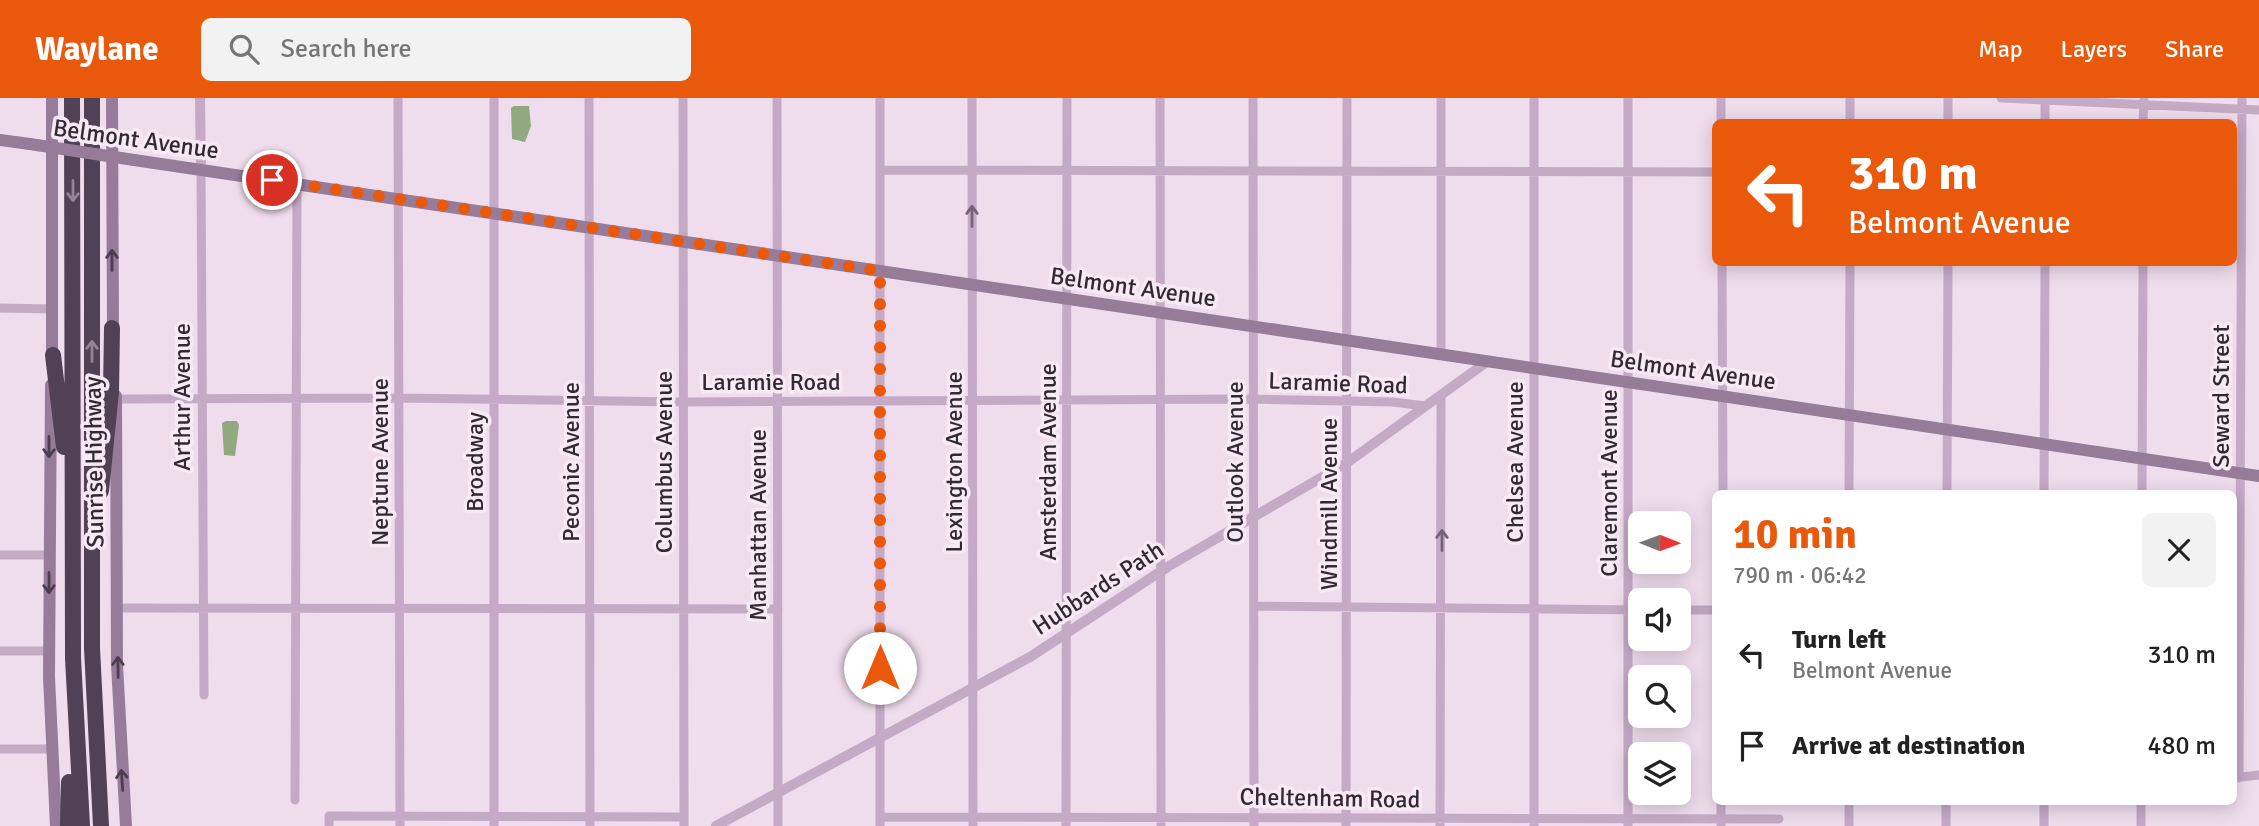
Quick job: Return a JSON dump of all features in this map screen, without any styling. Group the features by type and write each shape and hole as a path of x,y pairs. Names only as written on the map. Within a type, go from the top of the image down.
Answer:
{"highway":[{"name":"Sunrise Highway","path":"72,98 75,727 82,826"},
{"name":"Sunrise Highway","path":"92,98 92,566 95,740 102,826"},
{"path":"92,566 111,392 112,328"},
{"path":"53,355 73,533"},
{"path":"68,826 69,778 75,727"},
{"path":"95,740 109,800 111,826"}],"main road":[{"name":"Sunrise Highway","path":"52,98 53,355 49,651 56,826"},
{"name":"Sunrise Highway","path":"112,98 112,328 117,400 119,726 126,826"},
{"name":"Belmont Avenue","path":"0,140 2259,476"}],"street":[{"name":"Arthur Avenue","path":"200,98 204,695"},
{"name":"Neptune Avenue","path":"398,98 400,821"},
{"name":"Broadway","path":"494,98 494,821"},
{"name":"Peconic Avenue","path":"589,98 590,821"},
{"name":"Columbus Avenue","path":"683,98 684,822"},
{"name":"Manhattan Avenue","path":"777,98 778,826"},
{"path":"880,98 880,821"},
{"name":"Lexington Avenue","path":"972,98 973,821"},
{"name":"Amsterdam Avenue","path":"1066,826 1067,98"},
{"path":"1160,98 1161,826"},
{"name":"Outlook Avenue","path":"1253,98 1254,821"},
{"name":"Windmill Avenue","path":"1346,823 1347,98"},
{"path":"1441,98 1441,353"},
{"name":"Chelsea Avenue","path":"1534,98 1534,822"},
{"name":"Claremont Avenue","path":"1628,98 1628,588"},
{"path":"1721,98 1721,119"},
{"path":"1850,98 1850,119"},
{"path":"1948,98 1948,119"},
{"path":"2001,98 2144,101 2259,110"},
{"name":"Seward Street","path":"2237,702 2242,98"},
{"path":"2045,99 2045,119"},
{"path":"2143,119 2144,101"},
{"path":"880,170 1712,172"},
{"path":"295,800 298,184"},
{"path":"1722,266 1723,490"},
{"path":"1849,490 1850,266"},
{"path":"1947,490 1948,266"},
{"path":"2044,490 2045,266"},
{"path":"2142,490 2143,266"},
{"path":"0,308 53,309"},
{"name":"Hubbards Path","path":"716,826 973,688 1066,633 1160,571 1348,462 1488,361"},
{"path":"1440,822 1441,396"},
{"name":"Laramie Road","path":"117,400 1348,400 1425,406"},
{"path":"0,555 49,555"},
{"path":"1255,606 1628,610"},
{"path":"117,608 778,609"},
{"path":"1691,610 1712,610"},
{"path":"0,651 49,651"},
{"name":"Claremont Avenue","path":"1628,651 1628,822"},
{"path":"0,749 51,749"},
{"path":"2237,778 2259,775"},
{"path":"1849,805 1849,826"},
{"path":"1946,805 1946,826"},
{"path":"2044,805 2044,826"},
{"path":"2141,805 2141,826"},
{"name":"Cheltenham Road","path":"880,821 1161,815 1346,823 1721,822 1779,819"},
{"path":"329,821 684,822"}],"shaded area":[{"path":"529,106 531,126 525,142 512,139 511,108"},
{"path":"237,421 239,425 235,456 224,455 222,423"}],"route":[{"path":"272,180 880,271 880,668"}]}
